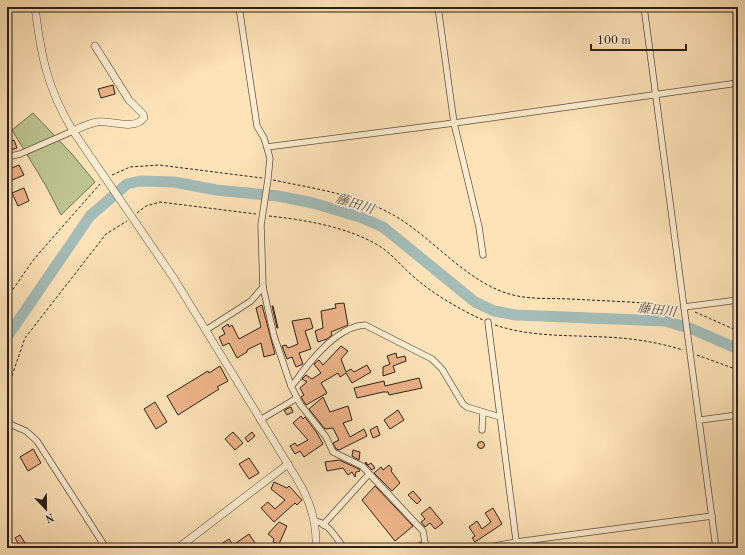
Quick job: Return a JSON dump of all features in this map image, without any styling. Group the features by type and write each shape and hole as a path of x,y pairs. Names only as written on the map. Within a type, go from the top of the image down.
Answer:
{"street":[{"path":"36,7 40,46 47,77 61,111 206,330 303,489 314,522 316,548"},
{"path":"239,7 257,126 267,147 270,158 262,215 263,287 274,336 291,386 297,398 326,437 333,452 359,464 369,474 423,531 426,548"},
{"path":"438,7 454,123 479,227 483,255"},
{"path":"644,7 716,548"},
{"path":"7,157 20,154 98,122 131,124 139,122 144,118 143,114 129,100 95,46"},
{"path":"267,147 454,123 738,83"},
{"path":"206,330 251,301 263,287"},
{"path":"684,310 738,300"},
{"path":"488,322 517,545"},
{"path":"291,386 307,366 329,343 354,327 365,325 432,359 442,370 463,404 483,413 500,417"},
{"path":"260,420 297,398"},
{"path":"482,430 483,413"},
{"path":"700,420 738,415"},
{"path":"7,422 26,431 37,441 106,548"},
{"path":"178,548 288,464"},
{"path":"323,525 369,474"},
{"path":"484,548 517,545 712,516"},
{"path":"314,522 323,525 331,531 344,548"}],"path":[{"path":"7,298 34,260 86,198 106,179 130,167 159,165 268,179 340,194 385,210 409,225 480,281 508,294 538,299 641,302 684,310 738,331"},
{"path":"7,390 25,338 106,234 146,206 160,202 302,220 347,232 366,239 382,248 429,289 465,312 514,331 532,334 626,338 660,343 690,352 738,370"}],"green space":[{"path":"33,113 72,154 95,182 61,215 46,186 12,130"}],"building":[{"path":"113,85 115,94 101,98 98,89"},
{"path":"7,131 11,141 14,140 17,148 7,151"},
{"path":"19,165 24,175 10,181 7,170"},
{"path":"24,188 29,201 18,206 12,193"},
{"path":"344,303 348,325 331,332 332,335 327,339 318,342 315,331 323,328 321,311 336,308 335,304"},
{"path":"262,305 275,354 264,357 261,343 247,350 247,352 237,358 229,343 223,346 219,337 225,334 222,328 228,324 229,327 232,325 239,339 261,327 256,308"},
{"path":"273,306 278,328 277,328"},
{"path":"310,318 313,328 305,331 311,349 299,353 303,364 296,367 292,357 287,359 282,346 286,345 288,348 298,344 292,321"},
{"path":"341,346 348,351 341,359 346,372 351,369 354,372 367,365 371,372 352,383 346,373 340,377 338,373 321,383 327,393 306,405 301,397 304,395 300,388 307,382 302,379 306,375 312,379 321,373 314,364 319,360 323,365"},
{"path":"396,353 397,358 405,356 406,361 393,366 395,372 383,376 383,367 390,364 387,356"},
{"path":"220,366 228,381 217,387 219,389 178,415 167,396 208,371 209,373"},
{"path":"419,378 422,388 389,395 388,392 383,392 357,398 354,388 384,381 385,386"},
{"path":"323,397 330,412 348,406 352,420 343,423 350,437 364,429 367,436 339,450 336,449 333,443 339,440 333,428 325,429 309,409"},
{"path":"155,402 167,422 156,429 144,409"},
{"path":"291,407 293,412 287,415 284,410"},
{"path":"398,410 404,420 390,429 384,420"},
{"path":"301,416 303,419 305,417 323,444 304,457 300,451 295,454 290,446 295,443 297,446 308,440 293,423"},
{"path":"377,426 380,435 373,438 370,430"},
{"path":"233,432 243,443 235,450 225,439"},
{"path":"252,432 255,436 248,442 245,438"},
{"path":"481,441 484,442 484,448 481,449 478,448 477,445 478,442"},
{"path":"33,449 41,463 28,471 20,457"},
{"path":"353,450 360,452 359,460 352,456"},
{"path":"249,458 259,473 249,479 239,464"},
{"path":"339,460 359,469 360,471 356,472 355,477 352,472 348,475 343,468 327,471 325,462"},
{"path":"366,462 368,465 371,463 375,468 372,470 365,463"},
{"path":"389,465 392,469 391,471 400,483 392,491 374,473 381,467 383,470"},
{"path":"274,482 287,488 289,486 302,500 297,505 295,503 274,522 261,508 268,502 275,509 285,500 271,489"},
{"path":"375,486 413,526 395,541 362,500"},
{"path":"413,491 421,500 417,504 408,495"},
{"path":"430,507 443,523 435,529 430,523 425,527 421,522 425,519 421,514"},
{"path":"493,508 502,524 475,542 472,538 475,536 469,527 477,521 482,529 491,522 485,513"},
{"path":"279,522 287,526 279,544 273,542 274,539 268,534"},
{"path":"249,534 255,543 247,548 215,548 229,539 233,545"},
{"path":"20,535 25,543 20,546 15,538"},
{"path":"421,542 422,548 406,548"}],"waterway":[{"name":"藤田川","path":"7,337 90,216 127,184 140,181 174,182 216,190 278,196 313,203 360,217 383,227 475,302 494,311 516,315 665,321 692,329 738,349"}]}
